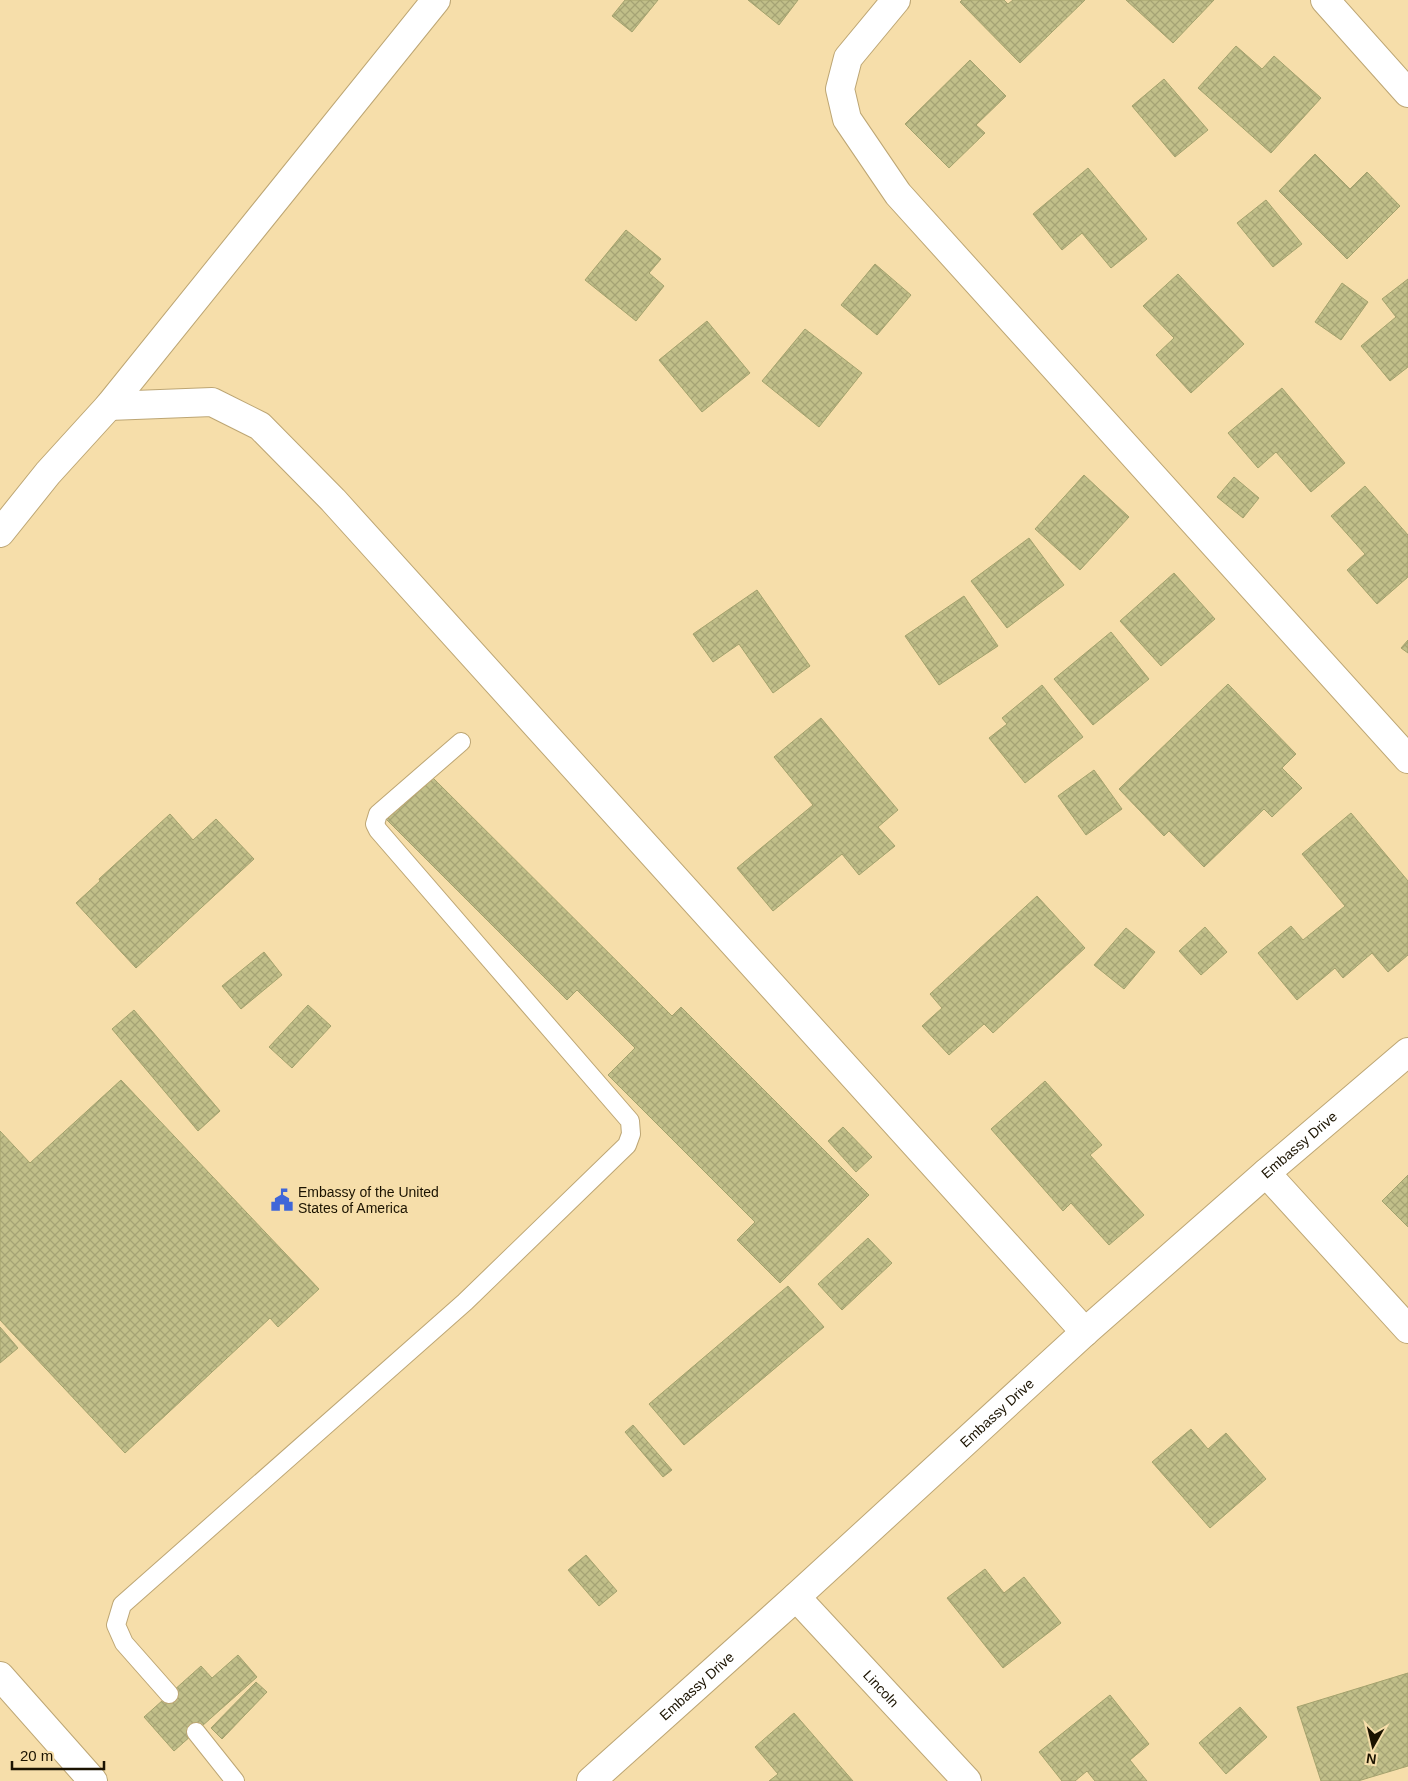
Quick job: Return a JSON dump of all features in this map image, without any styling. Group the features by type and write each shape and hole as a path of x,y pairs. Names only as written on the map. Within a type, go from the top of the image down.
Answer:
{"street":[{"path":"0,533 48,473 109,406 436,0"},
{"path":"896,0 848,58 840,89 847,119 898,194 1408,760"},
{"path":"1324,0 1408,93"},
{"path":"109,406 212,402 260,426 333,500 1086,1332"},
{"name":"Embassy Drive","path":"591,1781 1086,1332 1266,1173 1408,1052"},
{"path":"1266,1173 1408,1329"},
{"name":"Lincoln","path":"796,1597 967,1781"},
{"path":"0,1676 92,1781"}],"lane":[{"path":"169,1694 124,1643 116,1625 122,1605 465,1302 627,1145 631,1134 630,1121 374,824 378,814 461,742"},
{"path":"196,1732 236,1781"}],"building":[{"path":"625,0 658,0 632,32 612,16"},
{"path":"748,0 798,0 779,25"},
{"path":"962,0 1004,0 1008,4 1013,0 1085,0 1020,63 960,2"},
{"path":"1126,0 1214,0 1173,43"},
{"path":"1236,46 1262,69 1274,56 1321,98 1271,153 1198,88"},
{"path":"970,60 1006,96 976,125 985,133 949,168 905,124"},
{"path":"1164,79 1208,130 1175,157 1132,106"},
{"path":"1315,154 1350,189 1367,172 1400,206 1347,259 1279,191"},
{"path":"1088,168 1147,239 1111,268 1082,233 1062,250 1033,214"},
{"path":"1266,200 1302,244 1273,267 1237,223"},
{"path":"626,230 661,259 649,273 664,286 636,321 585,280"},
{"path":"875,264 911,295 877,335 841,305"},
{"path":"1178,274 1244,344 1191,393 1156,355 1174,338 1143,306"},
{"path":"1408,279 1408,367 1390,381 1361,346 1396,317 1382,299"},
{"path":"1342,283 1368,302 1341,340 1315,322"},
{"path":"707,321 750,373 702,412 659,360"},
{"path":"805,329 862,373 819,427 762,381"},
{"path":"1282,388 1345,463 1311,492 1276,452 1258,468 1228,433"},
{"path":"1084,475 1129,517 1080,570 1035,529"},
{"path":"1234,477 1259,498 1243,518 1217,497"},
{"path":"1365,486 1408,535 1408,577 1377,604 1347,570 1365,554 1331,516"},
{"path":"1029,538 1064,585 1007,628 971,581"},
{"path":"1174,573 1215,619 1161,666 1120,621"},
{"path":"757,590 810,666 773,693 739,644 713,662 693,634"},
{"path":"964,596 998,646 939,685 905,636"},
{"path":"1111,632 1149,679 1093,725 1054,679"},
{"path":"1408,640 1408,653 1401,648"},
{"path":"1228,684 1296,754 1282,768 1302,788 1272,817 1264,809 1204,867 1169,831 1164,836 1119,789"},
{"path":"1042,685 1083,737 1025,783 989,738 1007,724 1002,718"},
{"path":"821,718 898,810 878,827 895,846 859,875 842,854 773,911 737,868 813,805 774,757"},
{"path":"1094,770 1122,809 1086,835 1058,796"},
{"path":"429,774 672,1016 681,1007 869,1195 780,1283 737,1240 755,1222 608,1075 635,1048 577,990 567,1000 385,818"},
{"path":"1351,813 1408,881 1408,955 1388,972 1372,953 1343,978 1335,968 1297,1000 1258,953 1291,926 1303,940 1345,906 1302,854"},
{"path":"170,814 193,840 216,819 254,859 136,968 76,903 100,881 99,879"},
{"path":"1037,896 1085,948 993,1033 984,1024 949,1055 922,1026 942,1008 930,994"},
{"path":"1205,927 1227,952 1201,975 1179,951"},
{"path":"1126,928 1155,952 1124,989 1094,965"},
{"path":"264,952 282,975 241,1009 222,986"},
{"path":"308,1005 331,1026 292,1068 269,1047"},
{"path":"134,1010 220,1111 198,1131 112,1029"},
{"path":"121,1080 319,1289 278,1327 270,1318 125,1453 0,1320 0,1131 30,1163"},
{"path":"1045,1081 1102,1145 1090,1155 1144,1215 1109,1245 1071,1203 1063,1211 991,1129"},
{"path":"843,1127 872,1157 856,1172 828,1141"},
{"path":"1408,1175 1408,1227 1382,1201"},
{"path":"868,1238 892,1263 842,1310 818,1284"},
{"path":"788,1286 824,1327 684,1445 649,1404"},
{"path":"0,1327 18,1348 0,1363"},
{"path":"633,1425 672,1470 663,1477 625,1432"},
{"path":"1191,1429 1208,1449 1226,1433 1266,1479 1210,1528 1152,1462"},
{"path":"586,1555 617,1591 599,1606 568,1570"},
{"path":"985,1569 1004,1593 1024,1577 1061,1623 1003,1668 947,1598"},
{"path":"238,1655 257,1677 174,1751 144,1717 201,1666 212,1678"},
{"path":"1408,1673 1408,1766 1358,1781 1321,1781 1297,1707"},
{"path":"256,1682 267,1692 222,1739 211,1728"},
{"path":"1110,1695 1149,1744 1130,1760 1147,1781 1095,1781 1087,1771 1075,1781 1062,1781 1039,1752"},
{"path":"1240,1707 1267,1737 1226,1774 1199,1743"},
{"path":"794,1713 853,1781 769,1781 778,1774 755,1747"}],"place":[{"name":"Embassy of the United States of America","path":"282,1200"}]}
